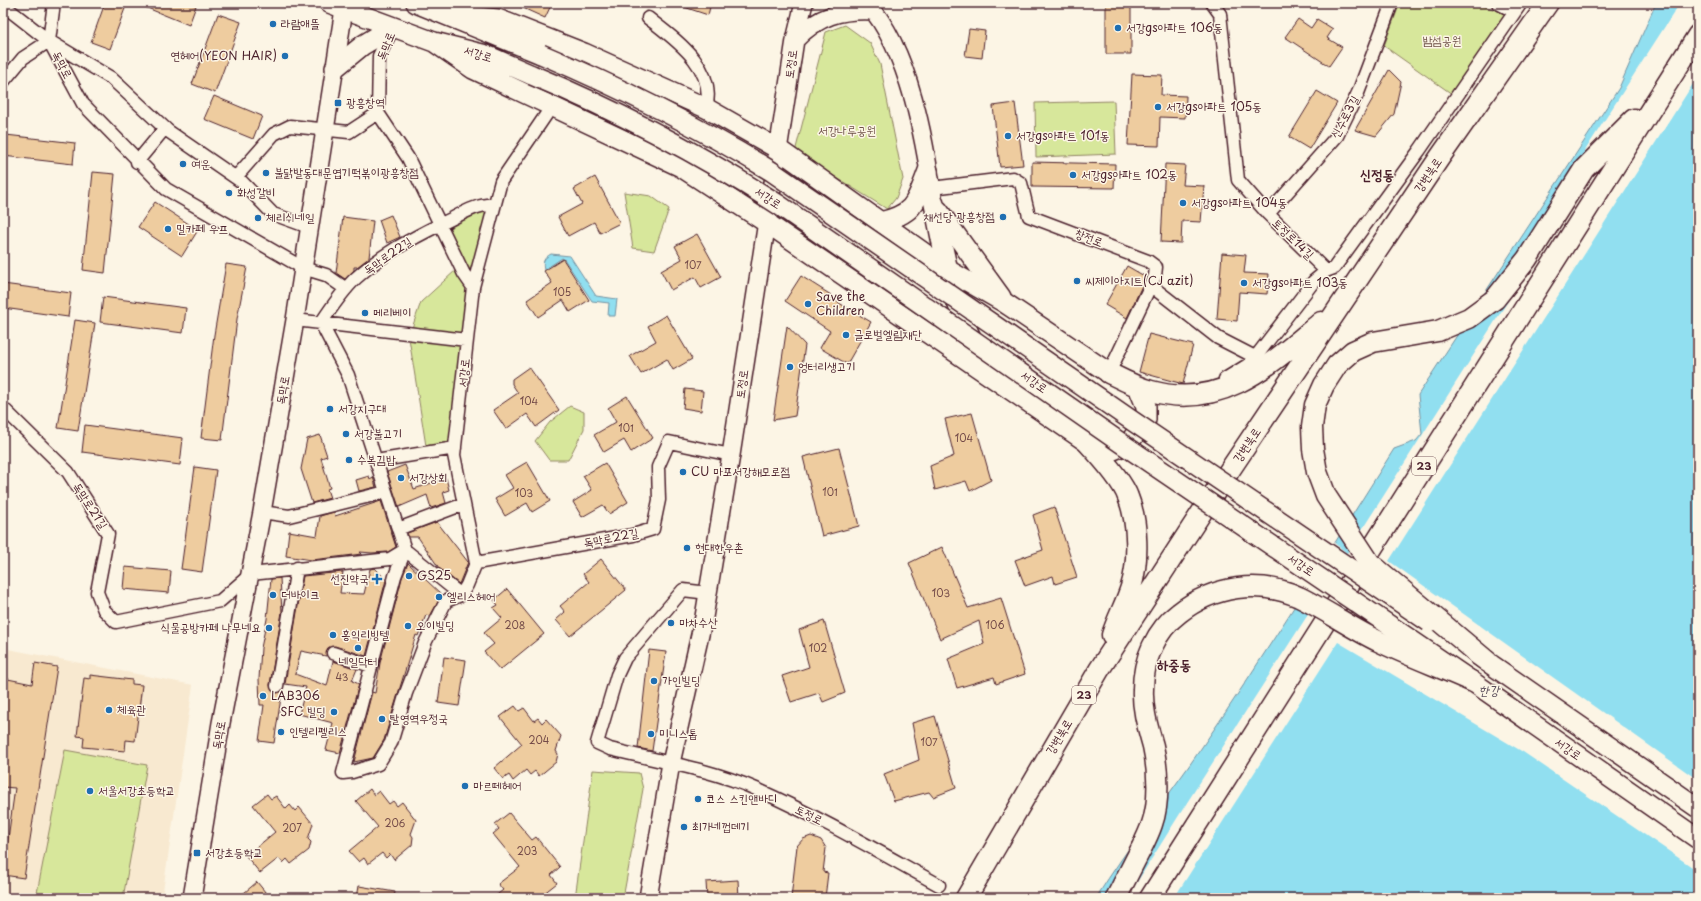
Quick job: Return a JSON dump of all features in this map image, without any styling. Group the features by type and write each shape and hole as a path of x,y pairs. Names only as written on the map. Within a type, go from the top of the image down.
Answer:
{"highway":[{"name":"강변북로","path":"966,898 1099,670 1211,498 1338,308 1440,157 1548,3"},
{"name":"23","path":"1150,898 1698,35"},
{"path":"1488,662 1370,563 1346,525 1335,512 1326,496 1316,464 1312,428 1315,405 1324,385 1337,365 1354,351 1373,342 1438,331 1469,318 1495,299 1527,259 1584,168 1660,94"},
{"path":"1109,373 1138,387 1173,395 1197,396 1221,391 1247,379 1274,362 1338,308"},
{"path":"1088,443 1103,459 1128,496 1136,530 1135,556 1131,586 1099,670"},
{"path":"1116,898 1153,823 1156,798 1153,748 1146,718 1143,690 1146,665 1155,640 1169,620 1187,606 1207,595 1230,589 1253,586 1274,589 1298,597 1379,642 1473,682"}],"main road":[{"name":"서강로","path":"416,3 601,79 711,135 771,171 1134,422 1488,662 1698,808"},
{"name":"토정로","path":"648,898 671,763 708,593 732,455 795,40 804,3"},
{"name":"서강로","path":"339,5 434,42 486,55 589,99 638,123 702,158 773,201 1128,448 1473,682 1698,839"},
{"name":"독막로","path":"192,898 221,723 251,574 295,320 334,68 339,5"},
{"path":"795,40 816,21 832,15 870,7 892,42 909,84 948,270 968,332 994,379"},
{"path":"444,14 498,19 584,53 706,108 778,149 948,270 1005,303 1109,373"},
{"path":"334,68 363,45 393,27"},
{"path":"434,42 473,69 681,167 767,223 1088,443 1111,451 1128,444 1146,420 1146,406 1138,387"},
{"path":"880,222 901,216 909,211 917,200 932,188"},
{"path":"932,188 1005,303"}],"street":[{"path":"3,82 23,58 49,41 54,3"},
{"name":"토정로14길","path":"1212,3 1220,14 1238,180 1268,214 1326,271"},
{"name":"신수로3길","path":"1268,214 1337,136 1358,93 1392,3"},
{"path":"1173,395 1193,386 1211,385 1226,379 1251,363 1314,281 1326,271 1334,268 1420,151 1518,7 1498,3"},
{"path":"3,5 49,41"},
{"path":"648,18 683,46 699,67 708,85 709,97 706,108"},
{"name":"독막로","path":"378,113 379,56 393,27"},
{"name":"독막로","path":"49,41 112,78 165,128 236,177 273,214 309,227"},
{"name":"독막로","path":"49,41 83,104 137,162 166,189 303,268"},
{"name":"서강로","path":"476,563 454,455 473,286 501,181 552,106"},
{"path":"236,177 274,134 290,126 349,132 378,113 408,158 464,274 473,286"},
{"path":"137,162 165,128"},
{"name":"창전로","path":"932,188 1013,178 1021,183 1029,216 1148,261 1156,267 1150,285 1109,373"},
{"name":"독막로22길","path":"321,323 356,278 397,246 441,224 487,204 494,205"},
{"path":"303,268 326,276 346,289"},
{"path":"1150,285 1218,338 1256,358"},
{"path":"295,320 467,340"},
{"path":"321,323 348,375 404,550 395,576 343,772 352,772 378,764 392,744 406,693 425,643 446,601 461,594 467,585 476,563"},
{"name":"독막로21길","path":"3,408 68,472 108,534 97,592 104,610 116,622 220,601 251,574"},
{"name":"독막로22길","path":"476,563 632,535 652,529 659,500 658,467 669,442 732,455"},
{"path":"376,461 455,448"},
{"path":"262,512 289,516 386,492"},
{"path":"398,529 464,504"},
{"path":"251,574 390,559 404,550"},
{"path":"404,550 461,594"},
{"path":"277,686 297,568"},
{"path":"671,763 610,749 597,743 617,675 625,658 683,590 708,593"},
{"path":"333,653 371,666"},
{"name":"토정로","path":"671,763 755,789 824,822 939,885"}],"shaded area":[{"name":"서울서강초등학교","path":"3,648 193,685 162,898 3,898"}],"green space":[{"name":"밤섬공원","path":"1400,3 1474,3 1508,14 1452,94 1384,46"},
{"name":"서강나루공원","path":"845,25 870,43 880,64 903,179 896,198 887,209 795,152 826,32"},
{"path":"1114,101 1116,154 1036,157 1035,103"},
{"path":"624,192 651,196 669,209 654,251 633,248"},
{"path":"490,207 471,279 445,226"},
{"path":"456,270 468,287 463,335 412,328 421,302"},
{"path":"409,338 462,345 450,442 426,446"},
{"path":"570,406 584,412 584,429 568,460 549,460 535,441 550,422"},
{"path":"65,750 147,765 123,898 36,898"},
{"path":"593,770 639,773 643,789 624,893 616,898 575,898"}],"water":[{"name":"한강","path":"1656,3 1698,3 1698,898 1096,898 1121,860 1187,769 1225,713 1394,449 1416,441 1422,434 1418,395 1619,88"},
{"path":"551,254 570,256 596,296 617,299 615,316 608,316 609,303 592,301 564,259 562,258 544,270 544,260"}],"pier":[{"path":"1680,3 1698,3 1698,76 1389,561 1698,780 1698,871 1523,752 1338,642 1174,898 1127,898 1309,613 1300,595 1333,542 1347,553 1591,171 1577,163"}],"building":[{"path":"105,3 127,3 110,49 91,42"},
{"path":"135,3 188,3 196,6 189,25"},
{"path":"512,3 552,3 545,18"},
{"path":"678,3 711,3 708,15 678,5"},
{"name":"서강gs아파트 106동","path":"1106,3 1131,3 1131,54 1106,54"},
{"path":"218,14 241,22 215,93 192,84"},
{"path":"1298,19 1311,28 1317,19 1333,29 1327,38 1342,47 1329,66 1285,37"},
{"path":"969,29 985,31 982,58 965,56"},
{"path":"1389,70 1401,82 1394,114 1376,136 1355,130"},
{"name":"서강gs아파트 105동","path":"1132,74 1162,75 1161,95 1186,96 1185,118 1160,117 1159,146 1128,145"},
{"path":"1317,91 1337,103 1309,149 1289,137"},
{"path":"214,96 262,116 253,139 204,119"},
{"name":"서강gs아파트 101동","path":"1015,103 1023,165 1000,167 993,106"},
{"path":"6,135 75,143 73,164 3,156"},
{"name":"서강gs아파트 102동","path":"1032,162 1115,164 1114,188 1032,187"},
{"name":"서강gs아파트 104동","path":"1165,164 1185,165 1183,185 1204,186 1201,222 1182,221 1181,243 1161,242"},
{"path":"93,172 115,174 105,273 83,270"},
{"path":"595,177 620,223 600,233 594,222 568,236 558,217 582,204 574,189"},
{"name":"밀카페 우프","path":"155,202 198,230 182,256 138,227"},
{"path":"391,215 400,237 387,243 379,220"},
{"path":"343,217 373,221 369,258 357,267 354,267 354,270 345,279 336,273"},
{"path":"697,234 721,277 701,288 695,277 671,290 661,271 682,259 675,246"},
{"name":"서강gs아파트 103동","path":"1222,253 1246,255 1244,273 1269,274 1267,294 1239,292 1237,321 1217,319"},
{"path":"563,259 589,300 570,312 563,300 538,317 527,300 552,283 544,271"},
{"path":"226,264 247,267 237,319 222,440 201,438 214,335"},
{"path":"1127,266 1146,277 1127,318 1105,305"},
{"path":"801,276 831,295 829,297 871,322 847,364 820,348 830,331 785,301"},
{"path":"3,284 71,293 68,317 3,308"},
{"path":"103,297 186,308 183,333 100,322"},
{"path":"666,315 692,359 673,370 667,359 641,374 630,356 656,341 648,326"},
{"path":"75,320 95,323 78,431 58,428"},
{"path":"787,326 805,345 795,416 773,420"},
{"path":"1149,334 1193,345 1183,384 1139,372"},
{"path":"529,367 559,410 536,427 527,414 506,429 493,410 518,393 512,384 512,379"},
{"path":"685,389 703,391 701,411 683,408"},
{"path":"627,396 653,438 631,452 624,440 604,452 594,435 616,422 608,408"},
{"path":"972,413 991,480 970,491 966,481 935,490 930,466 954,456 945,419"},
{"path":"85,425 183,438 180,465 82,452"},
{"path":"320,435 327,456 321,458 330,488 327,489 330,498 312,503 301,469 307,439"},
{"path":"839,448 859,526 822,536 803,457"},
{"path":"527,462 550,501 532,512 527,503 505,516 495,499 513,488 505,475"},
{"path":"605,463 628,502 609,514 603,505 582,517 573,502 592,490 583,476"},
{"path":"405,465 414,489 446,478 449,490 443,492 446,503 431,508 427,495 399,507 387,472"},
{"path":"195,467 216,470 202,572 181,569"},
{"path":"369,476 370,479 373,477 376,487 359,491 356,480"},
{"path":"381,501 396,547 388,552 360,552 362,554 312,560 286,556 289,531 317,536 320,516 334,512 335,516"},
{"path":"1054,507 1077,577 1055,584 1053,576 1025,586 1015,560 1043,550 1033,515"},
{"path":"437,522 468,562 459,584 439,568 418,537 409,537 407,533"},
{"path":"942,547 968,608 1001,598 1025,674 996,684 994,677 957,688 948,659 984,644 979,621 940,639 909,563"},
{"path":"601,559 626,590 570,636 556,620 565,612 560,606 589,582 583,574"},
{"path":"408,563 442,595 430,616 426,615 418,636 416,635 384,740 373,758 354,762 372,692 375,693 380,663 402,578"},
{"path":"125,567 171,571 169,593 123,589"},
{"path":"375,568 386,580 366,656 335,646 328,648 326,656 301,651 295,674 327,686 333,661 357,669 352,681 359,684 340,753 326,750 333,723 299,714 306,687 285,684 303,576 343,572 340,593 364,594 370,569"},
{"path":"280,578 282,612 270,685 273,692 276,693 282,691 274,743 259,741 264,705 260,705 259,679 261,648 267,619 271,579"},
{"path":"507,589 544,634 500,670 484,652 494,644 484,633 502,618 493,608 498,605 494,600"},
{"path":"824,621 845,693 823,702 819,693 791,702 782,676 809,667 799,630"},
{"name":"가인빌딩","path":"649,650 666,652 652,751 638,748"},
{"path":"444,657 466,660 459,706 438,703"},
{"path":"35,663 57,667 24,878 3,875 15,788 3,787 3,678 32,684"},
{"name":"체육관","path":"90,675 132,680 132,684 142,685 135,741 126,740 125,751 83,747 84,737 77,736 84,678 90,679"},
{"path":"515,706 519,711 524,708 534,721 538,718 542,723 546,719 561,736 556,751 558,754 556,762 539,776 535,771 530,775 526,770 513,781 509,775 503,779 494,768 522,744 500,717"},
{"path":"935,716 956,788 933,797 929,792 894,801 884,774 919,760 912,723"},
{"path":"370,789 374,795 379,791 389,804 393,801 397,806 402,802 416,820 411,834 413,837 412,845 394,860 390,854 386,858 382,853 368,864 364,858 359,862 349,851 378,827 356,801"},
{"path":"267,794 271,799 276,796 286,809 290,805 295,811 299,807 313,824 308,839 311,842 309,850 291,864 287,859 283,863 279,858 260,873 246,856 275,832 253,805"},
{"path":"509,813 532,840 536,837 560,867 551,875 557,883 538,898 493,898 503,890 498,884 520,867 493,834 499,829 495,824"},
{"path":"811,836 821,840 826,848 823,872 828,873 825,898 791,898 797,846 803,839"},
{"path":"738,880 739,898 707,898 706,882"},
{"path":"257,882 270,898 238,898"},
{"path":"359,886 395,892 394,898 357,898"}],"place":[{"name":"라람애뜰","path":"273,24"},
{"name":"서강gs아파트 106동","path":"1118,28"},
{"name":"연헤어(YEON HAIR)","path":"285,56"},
{"name":"광흥창역","path":"338,103"},
{"name":"서강gs아파트 105동","path":"1158,107"},
{"name":"서강gs아파트 101동","path":"1008,136"},
{"name":"여운","path":"183,164"},
{"name":"불닭발동대문엽기떡볶이광흥창점","path":"266,173"},
{"name":"서강gs아파트 102동","path":"1073,175"},
{"name":"화성갈비","path":"229,193"},
{"name":"서강gs아파트 104동","path":"1183,203"},
{"name":"채선당 광흥창점","path":"1003,217"},
{"name":"체리쉬네일","path":"258,218"},
{"name":"밀카페 우프","path":"168,229"},
{"name":"씨제이아지트(CJ azit)","path":"1077,281"},
{"name":"서강gs아파트 103동","path":"1244,283"},
{"name":"Save the Children","path":"808,304"},
{"name":"메리베이","path":"365,313"},
{"name":"글로벌엘림재단","path":"846,335"},
{"name":"엉터리생고기","path":"790,367"},
{"name":"서강지구대","path":"330,409"},
{"name":"서강불고기","path":"346,434"},
{"name":"수복김밥","path":"349,460"},
{"name":"CU 마포서강해모로점","path":"683,472"},
{"name":"서강상회","path":"401,478"},
{"name":"현대한우촌","path":"687,548"},
{"name":"GS25","path":"409,576"},
{"name":"선진약국","path":"377,579"},
{"name":"더바이크","path":"273,595"},
{"name":"엘리스헤어","path":"439,597"},
{"name":"마차수산","path":"671,623"},
{"name":"오이빌딩","path":"408,626"},
{"name":"식물공방카페 나무네요","path":"269,628"},
{"name":"홍익리빙텔","path":"333,635"},
{"name":"네일닥터","path":"358,648"},
{"name":"가인빌딩","path":"654,681"},
{"name":"LAB306","path":"263,696"},
{"name":"체육관","path":"109,710"},
{"name":"SFC 빌딩","path":"334,712"},
{"name":"탈영역우정국","path":"382,719"},
{"name":"인텔리펠리스","path":"281,732"},
{"name":"미니스톱","path":"651,734"},
{"name":"마르떼헤어","path":"465,786"},
{"name":"서울서강초등학교","path":"90,791"},
{"name":"코스 스킨앤바디","path":"698,799"},
{"name":"최가네껍데기","path":"684,827"},
{"name":"서강초등학교","path":"197,853"}],"district":[{"name":"신정동","path":"1377,175"},
{"name":"하중동","path":"1174,665"}]}
